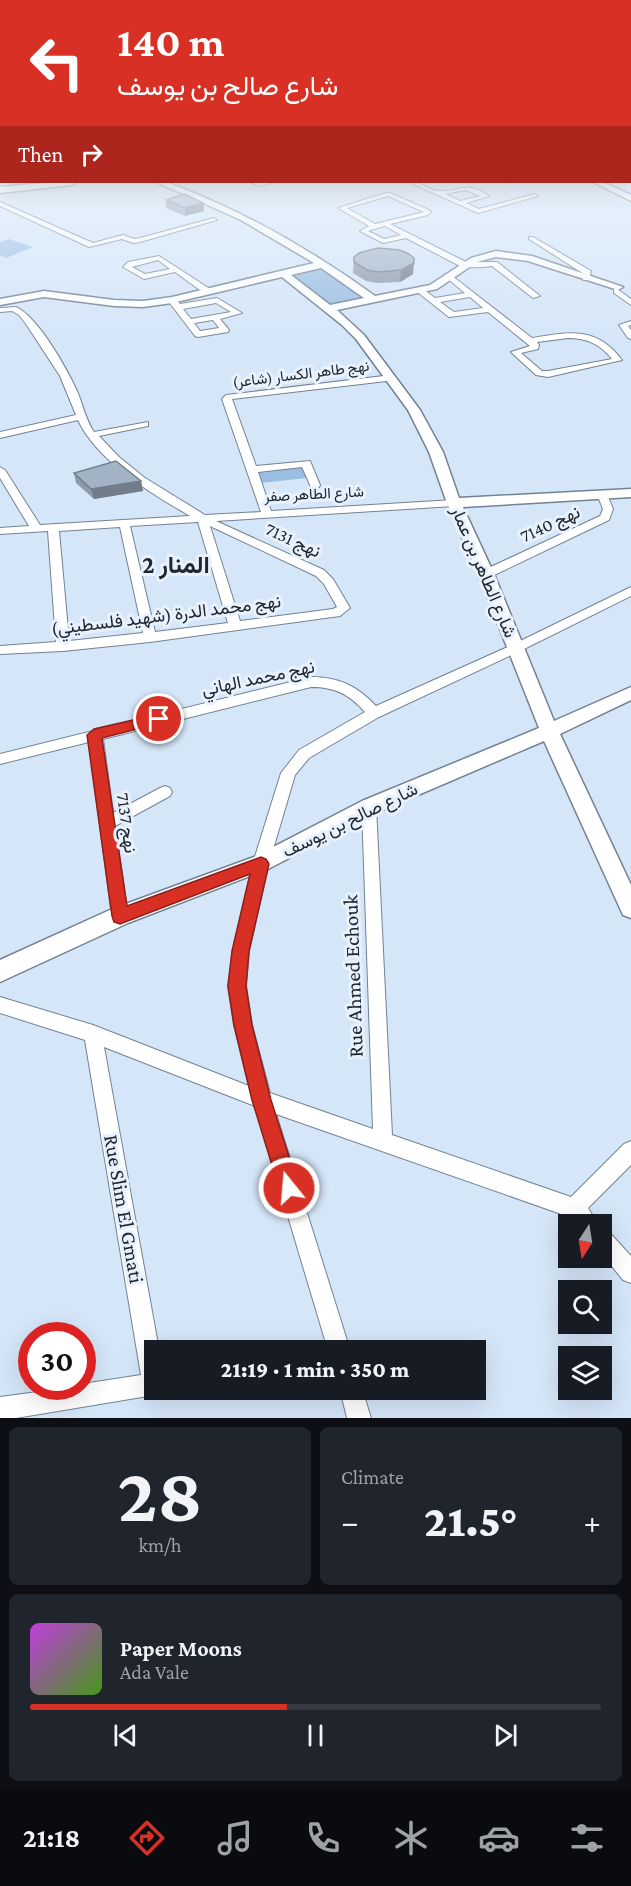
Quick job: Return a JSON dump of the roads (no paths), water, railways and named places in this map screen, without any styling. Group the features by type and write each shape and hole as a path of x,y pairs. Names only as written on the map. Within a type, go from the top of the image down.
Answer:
{"street":[{"path":"12,209 93,245 123,237 133,241 140,240 214,220"},
{"path":"227,209 324,264 372,299"},
{"path":"343,209 374,226"},
{"path":"408,235 380,240 363,231 374,226 387,225 426,214 428,211 424,209"},
{"path":"387,225 467,264 474,266 494,264 536,296"},
{"path":"531,238 588,273 586,278"},
{"path":"328,309 420,291 433,287 451,277 467,264 486,256 513,255 529,258 622,290 631,303"},
{"path":"175,270 144,277 127,267 131,264 159,258 207,291"},
{"path":"175,303 207,291 324,264"},
{"name":"شارع الطاهر بن عمار","path":"284,273 360,338 414,410 436,452 454,503 486,574 549,731 631,908"},
{"path":"451,277 531,341 534,347 515,352 538,373 548,374 618,360 596,339 589,336 573,334 531,341"},
{"path":"420,291 455,315 490,309"},
{"path":"0,302 44,294 128,304 217,300 238,313 189,322"},
{"path":"433,301 471,294"},
{"path":"175,303 198,334 225,330 215,317"},
{"path":"0,310 20,312 31,325 73,394 80,417 92,435 149,488 202,518 235,626"},
{"path":"631,323 623,326 631,336"},
{"name":"نهج طاهر الكسار (شاعر)","path":"267,514 227,399 392,378"},
{"path":"0,435 80,417"},
{"path":"92,435 145,424"},
{"path":"252,470 306,463 315,485"},
{"path":"0,470 36,528"},
{"name":"شارع الطاهر صفر","path":"0,531 631,493"},
{"name":"نهج 7140","path":"486,574 605,518 608,509 602,494"},
{"name":"نهج 7131","path":"202,518 320,573 329,582 343,606 342,612 336,614"},
{"path":"124,522 150,638"},
{"path":"53,527 63,646"},
{"path":"336,1340 262,1100 243,1025 237,986 241,951 261,864 288,773 312,749 374,713 516,648 631,591"},
{"name":"نهج محمد الدرة (شهيد فلسطيني)","path":"0,650 150,638 336,614"},
{"name":"نهج محمد الهاني","path":"0,759 311,682 330,682 344,686 358,696 374,713"},
{"name":"شارع صالح بن يوسف","path":"0,970 120,916 261,864 369,807 549,731 631,693"},
{"name":"نهج 7137","path":"94,735 120,916"},
{"path":"108,823 165,792"},
{"name":"Rue Ahmed Echouk","path":"369,807 383,1143"},
{"path":"0,1005 93,1034 262,1100 574,1209 579,1214"},
{"name":"Rue Slim El Gmati","path":"93,1034 146,1340"},
{"path":"574,1209 631,1151"},
{"path":"612,1250 631,1272"},
{"path":"0,1408 144,1386"},
{"path":"354,1400 359,1418"}],"district":[{"name":"المنار 2","path":"176,564"}]}
